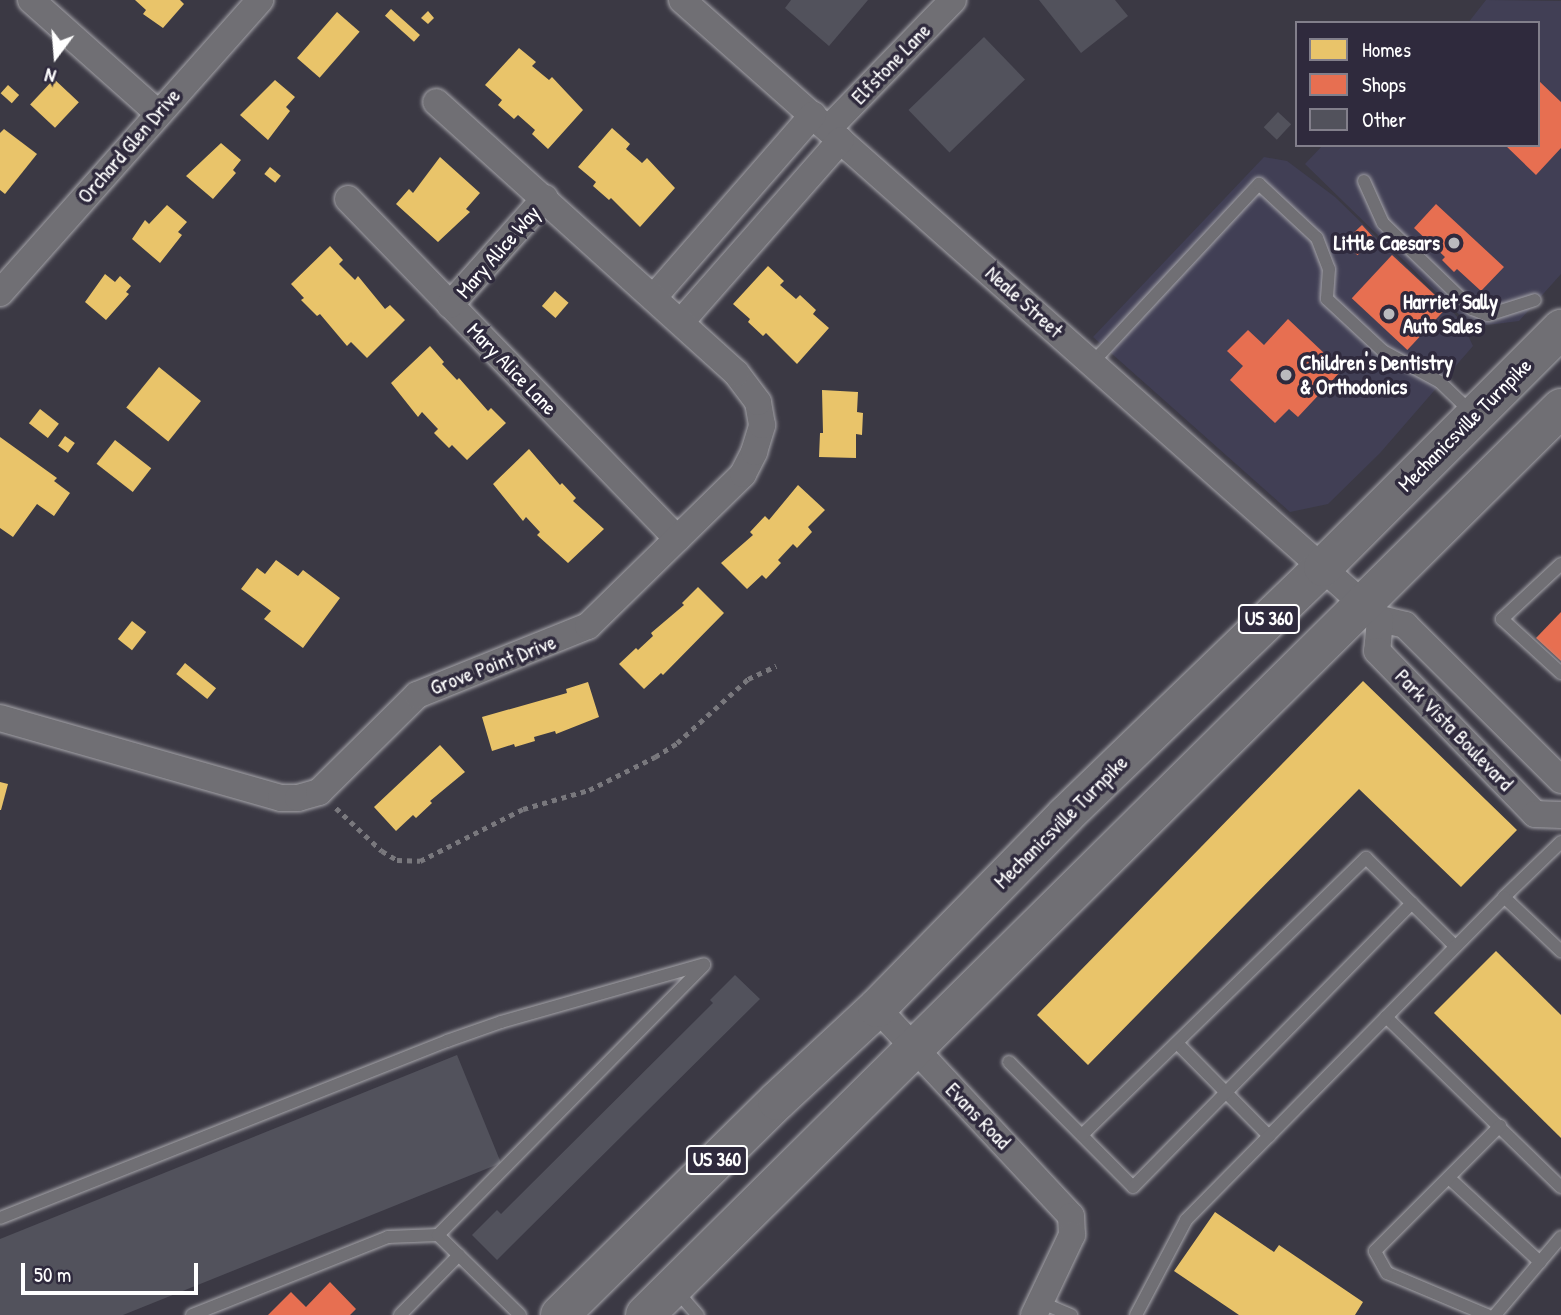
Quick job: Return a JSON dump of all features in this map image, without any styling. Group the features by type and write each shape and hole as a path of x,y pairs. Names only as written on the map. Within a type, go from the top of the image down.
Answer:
{"highway":[{"name":"Mechanicsville Turnpike","path":"560,1315 767,1111 877,1008 1066,815 1323,567 1561,329"},
{"name":"US 360","path":"645,1315 914,1048 1372,612 1552,423"}],"street":[{"path":"31,0 158,113"},
{"name":"Orchard Glen Drive","path":"0,293 260,0"},
{"name":"Neale Street","path":"682,0 1372,612"},
{"name":"Elfstone Lane","path":"828,128 953,0"},
{"name":"Grove Point Drive","path":"319,792 417,695 588,626 743,474 754,453 762,425 758,402 736,373 436,102"},
{"path":"654,297 828,128"},
{"path":"681,322 828,128"},
{"name":"Mary Alice Way","path":"450,305 545,198"},
{"name":"Mary Alice Lane","path":"348,199 677,539"},
{"name":"Park Vista Boulevard","path":"1561,780 1405,625 1372,612 1377,651 1535,814 1561,815"},
{"path":"0,718 281,797 298,798 319,792"},
{"name":"Evans Road","path":"877,1008 1071,1216 1072,1235 1037,1308"}],"lane":[{"path":"1364,181 1383,223 1472,309 1488,314 1535,300"},
{"path":"1092,363 1259,184 1317,239 1329,269 1326,299 1383,351 1440,382 1474,416"},
{"path":"1561,564 1502,619 1561,673"},
{"path":"1136,1315 1186,1220 1561,842"},
{"path":"1082,1135 1366,858 1455,946"},
{"path":"1504,897 1561,951"},
{"path":"1009,1062 1133,1187 1412,903"},
{"path":"0,1218 447,1041 501,1022 704,964 438,1235 388,1237 192,1315"},
{"path":"1386,1017 1561,1187"},
{"path":"1177,1043 1269,1136"},
{"path":"1487,1315 1388,1273 1375,1251 1500,1126"},
{"path":"1450,1178 1540,1262"},
{"path":"438,1235 520,1315"},
{"path":"1494,1315 1561,1237"},
{"path":"400,1315 458,1255"},
{"path":"673,1287 698,1315"},
{"path":"1037,1308 1071,1315"}],"path":[{"path":"319,792 382,851 397,860 420,861 523,809 589,790 655,757 677,743 748,679 776,666"}],"shaded area":[{"path":"1486,0 1561,1 1561,274 1519,321 1472,327 1305,164 1321,147 1540,147 1540,21 1470,21"},
{"path":"1264,157 1287,161 1335,197 1449,308 1461,321 1473,346 1380,453 1328,504 1290,512 1093,337"}],"building: Homes":[{"path":"135,0 180,0 184,4 163,28 143,14 146,10"},
{"path":"391,9 420,35 414,42 385,16"},
{"path":"428,11 434,18 428,24 421,18"},
{"path":"337,12 360,32 320,78 297,58"},
{"path":"519,48 536,62 532,66 549,80 552,77 583,110 548,149 532,134 535,130 518,115 514,119 498,105 502,100 485,85"},
{"path":"54,79 79,102 55,128 30,105"},
{"path":"275,80 295,97 286,107 290,111 268,140 240,115"},
{"path":"8,85 19,95 12,103 1,93"},
{"path":"612,128 630,144 626,149 642,163 647,158 675,188 640,227 611,198 609,200 593,186 596,182 578,167"},
{"path":"4,129 37,154 5,194 0,190 0,133"},
{"path":"221,143 241,160 233,170 236,173 213,199 186,176"},
{"path":"440,157 480,193 466,209 470,212 438,242 396,204 409,189 413,193"},
{"path":"270,167 281,176 275,183 264,174"},
{"path":"167,205 187,222 178,232 182,235 160,263 132,239 145,220 149,224"},
{"path":"330,246 343,260 339,264 355,280 358,276 385,309 390,305 405,320 367,358 351,342 347,346 320,314 317,316 301,300 304,298 291,284"},
{"path":"768,266 784,281 780,285 796,299 800,295 816,310 813,314 829,328 797,364 766,333 763,336 748,322 750,319 733,304"},
{"path":"105,274 115,282 120,276 131,286 126,292 129,294 106,320 85,302"},
{"path":"555,291 569,303 555,318 542,306"},
{"path":"430,346 457,380 459,378 488,411 491,408 506,423 467,460 452,445 449,448 434,433 438,429 422,412 418,417 391,383"},
{"path":"159,367 201,401 168,441 126,407"},
{"path":"822,390 858,392 857,412 863,413 862,435 856,434 856,458 819,457 820,433 823,433"},
{"path":"40,409 59,424 48,438 29,423"},
{"path":"65,436 75,443 68,453 58,446"},
{"path":"0,437 57,478 54,481 70,493 54,516 37,504 13,537 0,528"},
{"path":"115,440 151,468 133,492 97,464"},
{"path":"529,449 560,485 562,483 576,498 573,501 604,529 568,563 537,535 540,532 526,517 523,521 493,484"},
{"path":"798,485 825,510 808,527 812,532 797,548 793,544 778,560 781,563 766,579 762,575 747,589 721,563 753,535 750,532 765,516 769,520"},
{"path":"276,560 298,576 303,570 340,598 303,648 264,619 271,611 241,589 257,568 265,574"},
{"path":"698,587 724,613 663,675 661,673 644,689 619,664 653,636 651,633 684,605 682,603"},
{"path":"132,621 146,632 132,650 118,639"},
{"path":"185,663 216,688 207,699 176,674"},
{"path":"1363,681 1517,830 1461,887 1359,789 1088,1065 1037,1015"},
{"path":"588,682 599,717 556,734 555,731 534,737 535,741 492,751 482,717 567,693 566,689"},
{"path":"440,745 465,772 430,801 432,803 416,818 413,815 396,831 374,807"},
{"path":"0,782 8,784 1,810 0,810"},
{"path":"1496,951 1561,1015 1561,1138 1434,1013"},
{"path":"1215,1212 1274,1252 1279,1245 1363,1302 1355,1315 1239,1315 1174,1271"}],"building: Shops":[{"path":"1540,82 1561,102 1561,148 1536,175 1507,147 1540,147"},
{"name":"Little Caesars","path":"1436,204 1504,267 1481,291 1457,269 1454,272 1442,260 1445,257 1414,228"},
{"path":"1362,225 1375,239 1357,255 1344,241"},
{"path":"1392,255 1448,307 1407,350 1352,298"},
{"name":"Children's Dentistry & Orthodonics","path":"1288,319 1342,370 1298,417 1289,409 1275,423 1230,380 1243,366 1227,351 1248,330 1264,345"},
{"path":"1561,612 1561,661 1536,638"},
{"path":"330,1282 356,1309 350,1315 268,1315 291,1292 306,1307"}],"building: Other":[{"path":"791,0 868,0 829,46 785,8"},
{"path":"1039,0 1115,0 1128,16 1081,53"},
{"path":"984,37 1025,79 949,152 908,110"},
{"path":"1278,112 1291,124 1277,140 1264,127"},
{"path":"735,975 760,999 497,1260 472,1235 497,1210 501,1214 713,1003 710,1000"},
{"path":"457,1055 501,1163 123,1315 0,1315 0,1239"}],"place":[{"name":"Little Caesars","path":"1454,243"},
{"name":"Harriet Sally Auto Sales","path":"1389,314"},
{"name":"Children's Dentistry & Orthodonics","path":"1286,375"}]}
